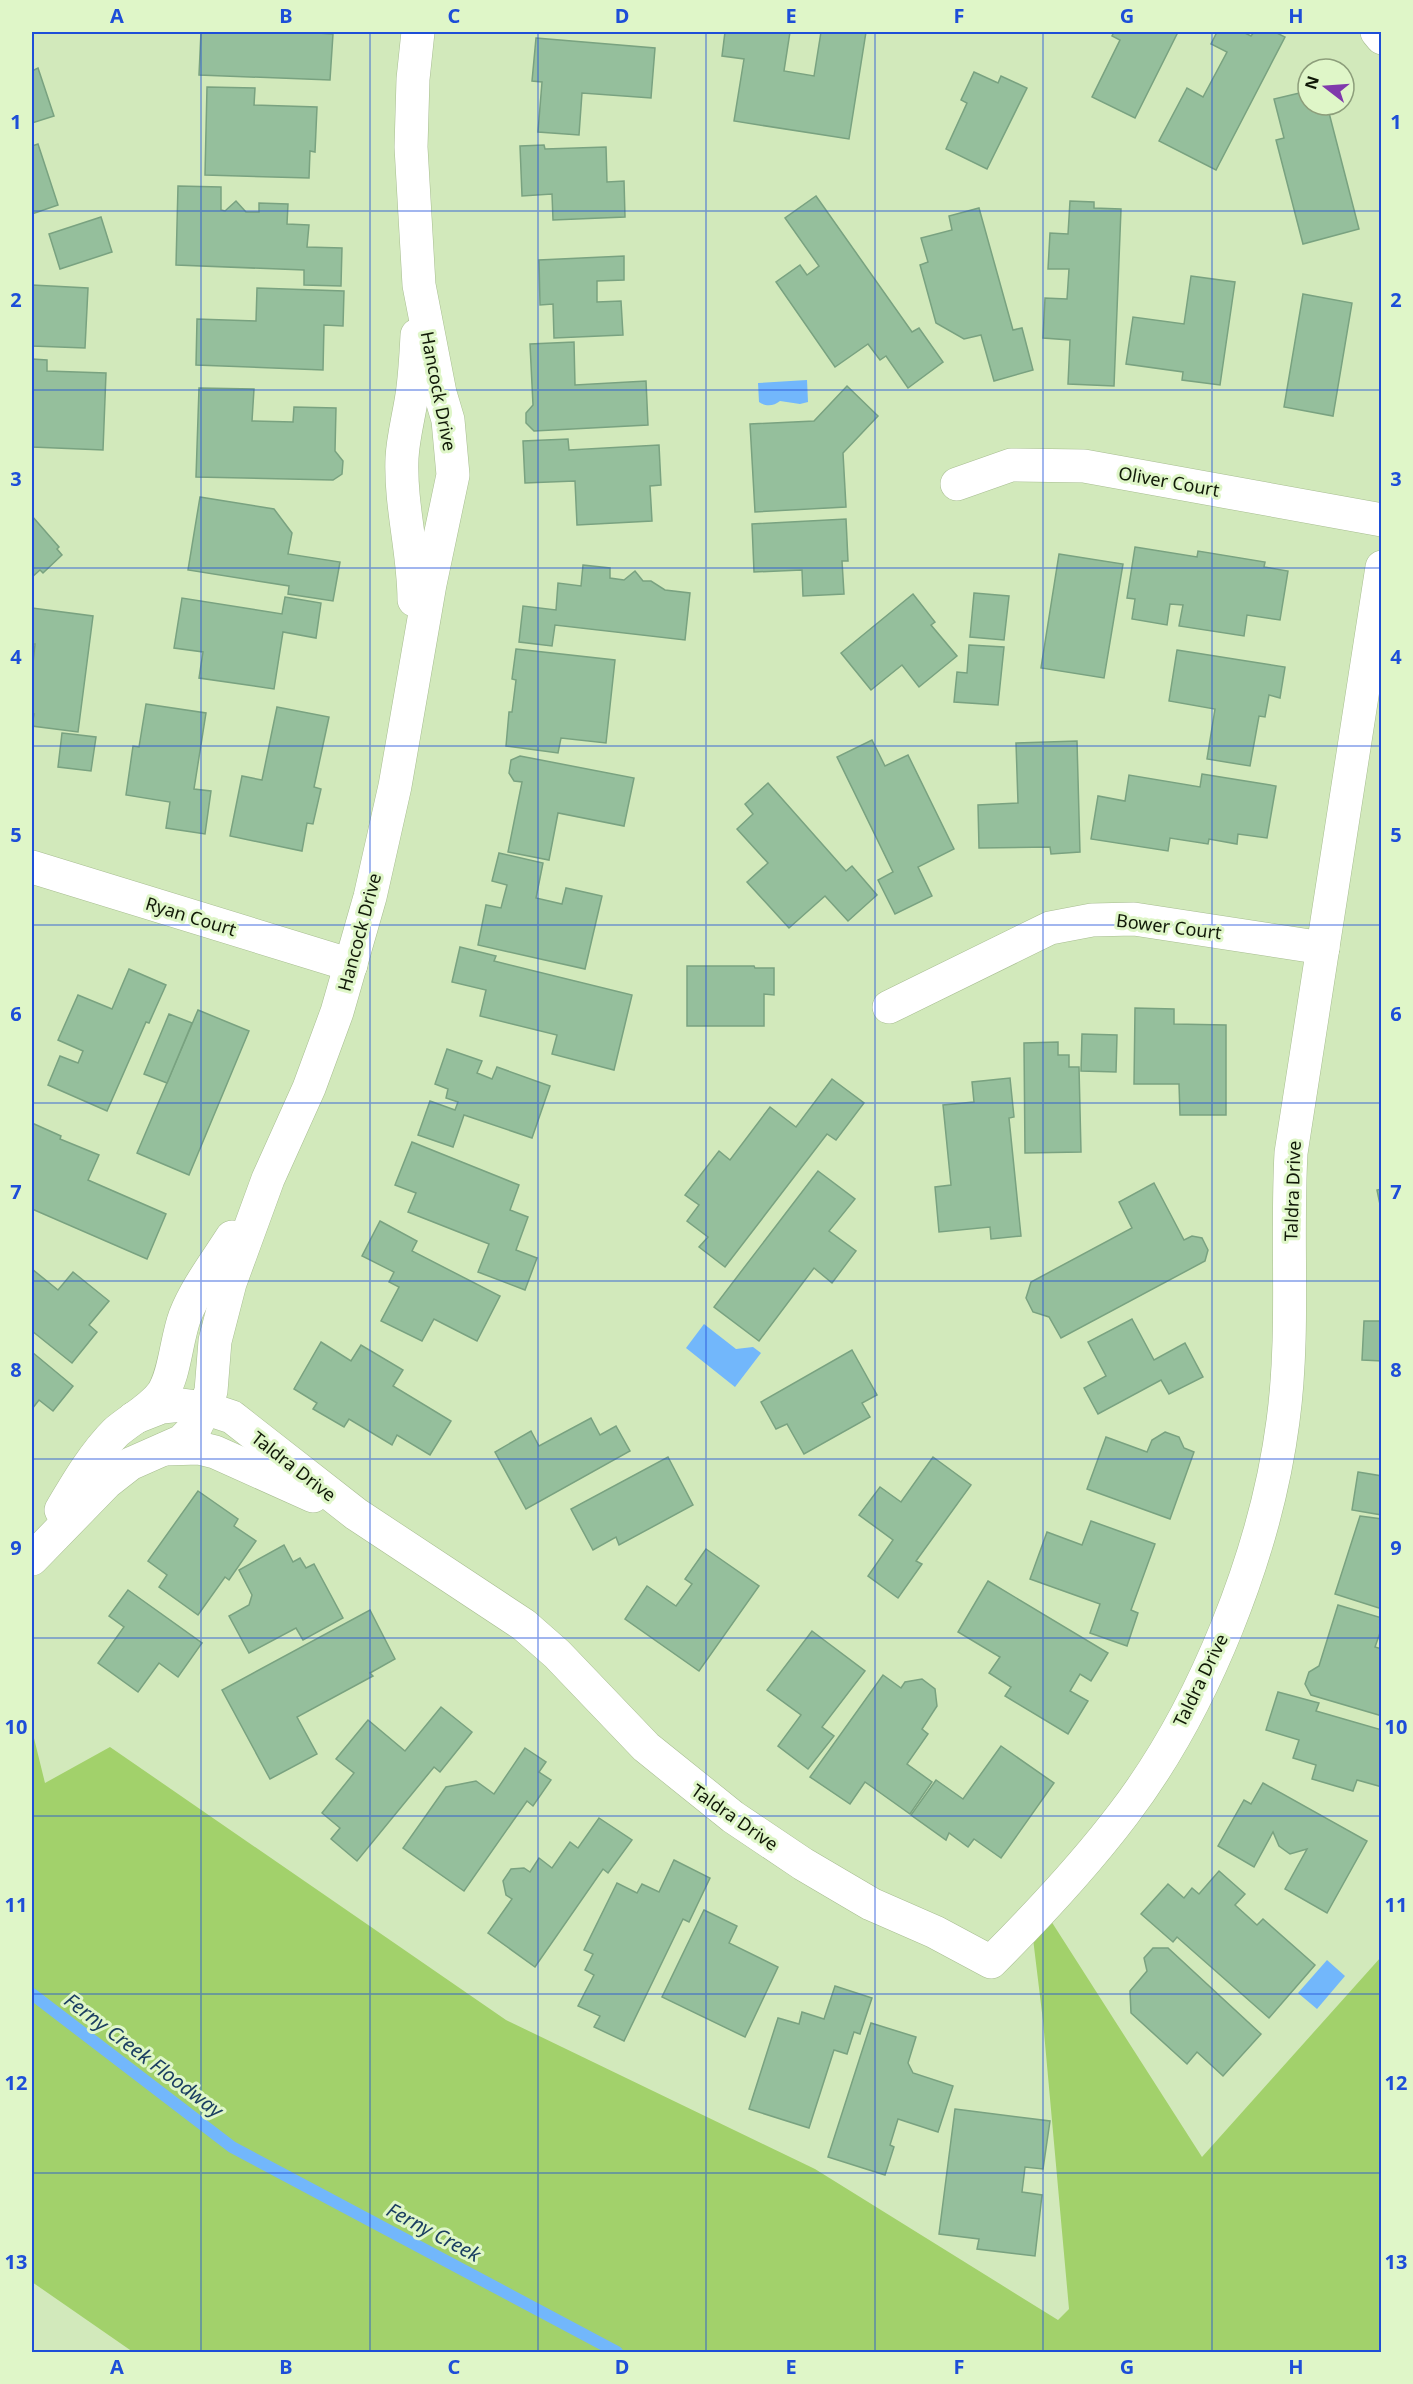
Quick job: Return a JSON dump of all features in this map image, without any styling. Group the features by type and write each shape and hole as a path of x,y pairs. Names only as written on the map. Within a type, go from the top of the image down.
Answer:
{"street":[{"name":"Hancock Drive","path":"413,674 414,573 403,487 402,459 412,396 419,285 411,147 413,79 418,32"},
{"path":"1377,32 1382,38"},
{"name":"Hancock Drive","path":"196,1415 221,1313 268,1179 309,1088 351,965 370,897 395,786 413,674 453,475 448,420 436,373 419,285"},
{"name":"Oliver Court","path":"957,484 1011,465 1084,466 1382,520"},
{"name":"Taldra Drive","path":"196,1415 356,1514 524,1625 557,1653 645,1747 734,1817 803,1864 871,1904 935,1932 991,1962 1044,1910 1125,1812 1159,1759 1208,1669 1251,1561 1270,1492 1283,1421 1288,1362 1290,1263 1288,1211 1291,1153 1382,567"},
{"name":"Ryan Court","path":"32,867 351,965"},
{"name":"Bower Court","path":"889,1007 1050,928 1092,920 1134,919 1323,948"},
{"path":"32,1558 97,1455 116,1433 134,1418 162,1407 196,1415"},
{"path":"32,1558 115,1476 196,1415"}],"green space":[{"path":"32,1730 45,1783 110,1747 506,2020 815,2169 1058,2320 1069,2309 1043,2021 1031,1922 1044,1910 1202,2157 1381,1957 1381,2352 133,2352 32,2282"}],"water":[{"path":"807,380 808,402 800,404 780,401 764,405 759,402 758,383"},
{"path":"704,1324 736,1349 753,1347 761,1353 735,1387 686,1348"},
{"path":"1327,1960 1345,1976 1317,2009 1298,1993"}],"building":[{"path":"201,32 333,34 330,80 199,75"},
{"path":"725,32 790,32 784,71 814,76 821,32 866,32 849,139 734,121 744,59 722,56"},
{"path":"1114,32 1178,32 1135,118 1092,97 1120,40 1112,36"},
{"path":"1217,32 1243,32 1251,36 1254,32 1275,32 1285,37 1216,170 1159,141 1187,88 1203,97 1227,52 1211,44"},
{"path":"536,38 655,48 651,98 582,93 579,135 538,132 542,82 532,81"},
{"path":"38,68 54,116 32,123 32,71"},
{"path":"974,72 998,83 1001,76 1027,88 987,169 946,149 967,103 961,100"},
{"path":"207,87 255,88 254,105 317,107 315,152 310,151 309,178 205,175"},
{"path":"1296,94 1296,117 1330,117 1359,229 1303,244 1276,140 1284,138 1274,99"},
{"path":"38,144 58,205 32,214 32,146"},
{"path":"544,145 545,149 606,147 607,182 624,181 625,217 553,220 552,194 522,196 520,146"},
{"path":"178,186 221,187 221,210 225,211 236,201 246,212 259,212 259,203 288,204 287,224 309,225 307,247 342,248 341,286 304,285 304,270 176,265"},
{"path":"816,196 912,332 919,328 943,362 908,388 886,356 880,360 868,344 835,367 776,282 800,265 807,275 819,266 785,218"},
{"path":"1070,201 1094,202 1094,208 1121,209 1114,386 1068,384 1070,340 1043,338 1045,298 1067,299 1069,269 1048,269 1050,233 1068,234"},
{"path":"979,208 1013,330 1022,328 1033,370 994,381 981,335 964,339 936,323 920,265 928,262 921,238 952,230 949,216"},
{"path":"101,217 112,252 60,269 49,234"},
{"path":"624,256 624,280 597,281 597,302 621,301 623,335 554,338 553,304 540,305 539,260"},
{"path":"1191,276 1235,282 1220,385 1182,380 1183,372 1126,364 1133,317 1184,324"},
{"path":"32,285 88,288 85,348 32,346"},
{"path":"257,288 344,291 343,326 324,325 323,370 196,365 197,319 256,321"},
{"path":"1303,294 1352,303 1333,416 1284,407"},
{"path":"574,342 575,385 646,381 648,425 534,431 526,423 526,413 533,405 530,344"},
{"path":"32,359 47,360 47,371 106,373 103,450 32,447"},
{"path":"847,386 878,416 843,453 846,507 755,512 750,424 814,421"},
{"path":"199,388 254,389 252,421 293,422 294,407 336,408 335,451 343,461 342,474 333,480 196,477"},
{"path":"568,439 569,450 659,445 661,485 650,486 652,521 577,525 575,481 525,483 523,441"},
{"path":"200,497 274,509 292,533 288,554 340,562 333,601 288,594 289,586 188,570"},
{"path":"32,516 59,547 57,549 62,555 43,573 40,570 32,577"},
{"path":"846,519 848,561 842,561 844,594 803,596 802,570 754,572 752,524"},
{"path":"1135,547 1197,557 1198,551 1265,562 1264,567 1288,571 1280,620 1247,615 1244,636 1179,626 1183,605 1170,604 1167,625 1132,619 1135,599 1127,598"},
{"path":"1059,554 1123,564 1104,678 1041,668"},
{"path":"583,565 610,568 610,578 624,580 635,571 643,581 651,581 665,590 690,593 685,640 555,625 552,646 519,642 523,606 556,610 558,583 581,586"},
{"path":"974,593 1009,596 1004,640 970,637"},
{"path":"913,594 935,622 931,625 957,656 919,687 902,665 871,690 841,653"},
{"path":"285,597 321,603 316,638 283,632 274,689 199,678 203,652 174,648 182,598 282,614"},
{"path":"32,608 93,616 78,732 32,726 34,714 32,714 32,673 35,644 32,644"},
{"path":"969,645 1004,647 998,705 954,702 957,672 967,673"},
{"path":"516,649 615,660 606,743 561,738 558,753 506,746 509,712 512,712 516,680 512,679"},
{"path":"1177,650 1285,667 1280,698 1269,695 1265,717 1259,716 1250,766 1207,759 1215,709 1169,701"},
{"path":"146,704 206,713 194,789 211,791 205,834 166,828 170,802 126,795 133,746 139,747"},
{"path":"277,707 329,717 314,787 321,789 313,824 307,823 302,851 230,836 242,776 262,780"},
{"path":"62,733 96,737 91,771 58,767"},
{"path":"872,740 885,766 908,755 954,849 918,867 932,896 895,914 878,880 893,872 837,757"},
{"path":"1077,741 1080,852 1051,854 1050,847 979,848 978,805 1018,803 1016,743"},
{"path":"520,756 634,778 624,826 558,813 549,860 508,852 522,782 514,781 509,773 511,760"},
{"path":"1202,774 1276,786 1267,838 1238,834 1237,844 1209,839 1208,844 1170,838 1168,851 1091,839 1098,796 1125,801 1129,775 1200,787"},
{"path":"768,783 846,871 852,866 877,895 848,921 825,896 789,928 747,882 768,863 737,829 753,814 745,804"},
{"path":"499,853 543,863 536,898 562,904 566,888 602,896 585,969 478,945 486,905 501,908 507,885 492,881"},
{"path":"460,947 496,956 494,961 632,995 614,1070 552,1054 557,1035 480,1016 486,990 452,982"},
{"path":"687,966 774,968 774,995 764,994 764,1026 687,1026"},
{"path":"129,969 166,985 149,1023 146,1022 107,1111 48,1085 60,1056 78,1063 83,1051 58,1040 78,995 112,1009"},
{"path":"1135,1008 1174,1009 1174,1024 1226,1025 1226,1115 1180,1115 1179,1084 1134,1084"},
{"path":"198,1010 249,1031 189,1175 137,1153"},
{"path":"169,1014 192,1023 167,1083 144,1074"},
{"path":"1082,1034 1117,1035 1116,1072 1081,1071"},
{"path":"1058,1042 1058,1055 1069,1055 1069,1067 1079,1067 1081,1152 1025,1153 1024,1043"},
{"path":"447,1049 482,1061 477,1073 492,1079 497,1067 550,1086 532,1138 464,1115 453,1147 418,1135 430,1101 455,1110 458,1102 446,1098 448,1089 435,1084"},
{"path":"1010,1078 1014,1117 1009,1118 1021,1236 991,1239 990,1227 939,1232 935,1187 951,1185 943,1105 974,1102 972,1082"},
{"path":"832,1079 864,1103 836,1140 827,1134 725,1267 699,1247 708,1237 687,1221 699,1205 685,1195 719,1151 730,1160 770,1107 796,1127"},
{"path":"32,1123 61,1136 60,1139 99,1155 88,1180 166,1214 147,1259 32,1209"},
{"path":"412,1142 519,1185 510,1210 528,1217 516,1250 537,1258 525,1290 478,1272 489,1244 408,1212 416,1193 395,1185"},
{"path":"818,1171 855,1199 829,1231 856,1251 832,1283 814,1268 759,1341 714,1307"},
{"path":"1154,1183 1184,1240 1192,1236 1202,1238 1208,1250 1205,1261 1061,1338 1049,1317 1033,1312 1026,1298 1031,1282 1132,1228 1119,1202"},
{"path":"1382,1189 1382,1214 1377,1190"},
{"path":"380,1221 417,1241 412,1251 500,1296 477,1341 434,1319 422,1341 381,1321 399,1287 389,1282 394,1272 362,1256"},
{"path":"32,1269 58,1290 73,1272 109,1301 89,1325 97,1332 72,1363 32,1331"},
{"path":"1132,1319 1154,1360 1185,1343 1203,1377 1169,1394 1161,1380 1098,1414 1084,1388 1106,1376 1088,1342"},
{"path":"1364,1321 1382,1321 1382,1361 1362,1360"},
{"path":"321,1342 351,1361 361,1345 403,1370 393,1386 451,1421 430,1455 397,1435 392,1445 349,1419 344,1427 313,1409 317,1403 294,1389"},
{"path":"852,1350 877,1395 862,1403 870,1417 804,1454 787,1424 776,1429 761,1402"},
{"path":"32,1352 73,1386 53,1411 39,1400 32,1409"},
{"path":"591,1418 600,1435 616,1426 630,1451 526,1509 495,1452 531,1431 539,1446"},
{"path":"1165,1432 1179,1437 1184,1448 1194,1452 1170,1519 1087,1489 1106,1437 1147,1452 1152,1440"},
{"path":"668,1457 693,1505 619,1545 616,1537 593,1550 571,1509"},
{"path":"933,1457 971,1485 916,1561 922,1564 898,1598 868,1576 893,1540 859,1515 880,1487 901,1502"},
{"path":"1358,1472 1382,1476 1382,1515 1352,1510"},
{"path":"198,1491 238,1519 234,1526 256,1541 229,1580 225,1577 198,1615 159,1587 167,1575 148,1561"},
{"path":"1360,1516 1382,1519 1382,1609 1335,1594"},
{"path":"1091,1521 1155,1544 1131,1610 1138,1613 1127,1646 1090,1633 1100,1604 1030,1579 1047,1532 1082,1545"},
{"path":"284,1545 293,1562 300,1558 306,1568 314,1564 343,1618 303,1640 296,1628 249,1653 229,1616 249,1605 252,1595 239,1570"},
{"path":"706,1549 759,1586 699,1671 625,1619 647,1586 676,1606 692,1584 685,1579"},
{"path":"988,1581 1108,1653 1091,1681 1080,1674 1070,1691 1088,1701 1068,1734 1005,1696 1011,1687 989,1673 1000,1657 958,1632"},
{"path":"128,1590 202,1643 178,1677 159,1663 138,1692 98,1663 124,1627 109,1616"},
{"path":"1338,1605 1382,1618 1382,1627 1375,1647 1382,1649 1382,1716 1311,1695 1305,1684 1309,1672 1319,1666"},
{"path":"370,1610 395,1659 370,1673 373,1676 297,1717 317,1754 270,1779 222,1690"},
{"path":"812,1631 865,1671 822,1727 834,1736 808,1769 778,1746 801,1715 767,1690"},
{"path":"883,1675 901,1688 905,1682 922,1679 935,1689 937,1706 922,1729 928,1734 907,1764 932,1782 910,1814 865,1782 850,1804 810,1777"},
{"path":"1278,1692 1319,1703 1316,1711 1382,1730 1382,1787 1357,1780 1353,1791 1312,1779 1316,1765 1293,1758 1299,1740 1266,1730"},
{"path":"441,1707 472,1732 440,1772 434,1767 357,1861 331,1839 340,1828 322,1813 354,1773 336,1759 368,1720 405,1751"},
{"path":"1001,1746 1054,1783 1001,1858 974,1839 968,1847 949,1833 946,1840 911,1815 936,1780 963,1799"},
{"path":"525,1748 546,1762 539,1772 551,1780 533,1806 527,1801 464,1891 403,1848 446,1787 476,1781 494,1794"},
{"path":"1263,1783 1367,1841 1327,1913 1285,1889 1307,1849 1290,1854 1279,1846 1273,1832 1254,1867 1218,1846 1244,1800 1251,1804"},
{"path":"599,1818 632,1840 608,1873 603,1869 535,1967 488,1933 512,1899 506,1895 503,1881 511,1869 524,1868 530,1872 539,1858 552,1868 570,1842 578,1848"},
{"path":"674,1860 710,1878 689,1922 683,1919 624,2041 594,2027 600,2016 578,2006 594,1975 585,1970 593,1954 584,1950 617,1883 637,1893 642,1884 659,1892"},
{"path":"1219,1871 1245,1894 1235,1905 1257,1925 1263,1919 1315,1965 1269,2018 1177,1937 1173,1942 1141,1914 1168,1884 1184,1898 1192,1888 1199,1894"},
{"path":"704,1910 737,1926 729,1943 778,1967 745,2037 662,1997"},
{"path":"1153,1948 1168,1948 1261,2034 1223,2076 1197,2052 1187,2064 1131,2013 1130,1991 1147,1971 1144,1958"},
{"path":"835,1986 872,1998 860,2034 854,2032 847,2054 834,2050 809,2128 749,2109 778,2018 799,2024 802,2012 824,2019"},
{"path":"871,2023 916,2037 908,2063 913,2073 953,2086 938,2132 898,2119 890,2145 894,2147 885,2175 828,2157"},
{"path":"955,2109 1050,2121 1043,2169 1025,2167 1022,2192 1042,2195 1035,2256 977,2249 979,2239 939,2234"}],"waterway":[{"name":"Ferny Creek","path":"32,1994 232,2147 617,2352"}],"water label":[{"name":"Ferny Creek Floodway","path":"144,2055"}]}
